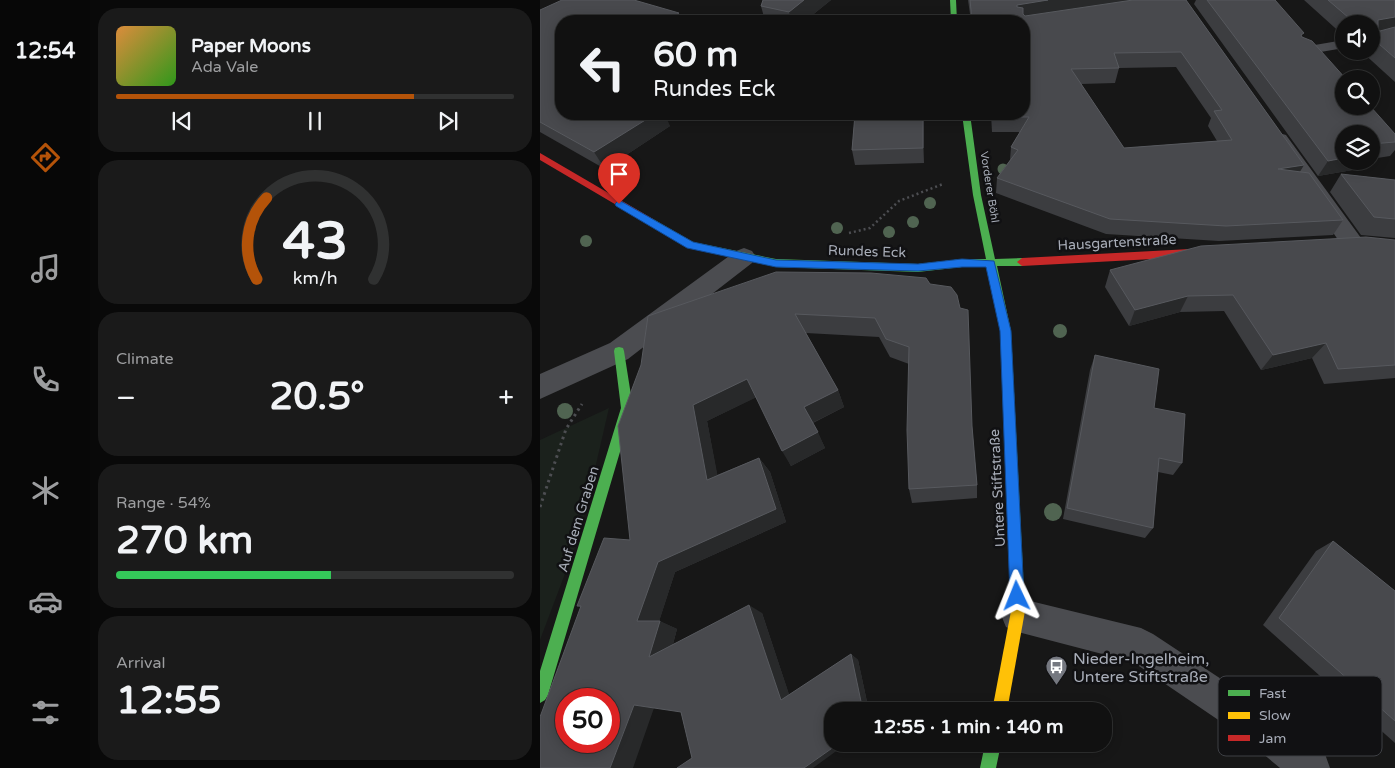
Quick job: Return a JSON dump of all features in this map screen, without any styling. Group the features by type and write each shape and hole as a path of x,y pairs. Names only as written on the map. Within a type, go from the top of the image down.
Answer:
{"street":[{"path":"953,0 954,15"},
{"name":"Vorderer Böhl","path":"967,120 977,195 990,263"},
{"path":"1268,122 1353,244"},
{"name":"Rundes Eck","path":"540,156 690,245 776,263 918,268 962,263 990,263"},
{"name":"Hausgartenstraße","path":"990,263 1216,251"},
{"path":"540,387 619,350 744,257"},
{"name":"Untere Stiftstraße","path":"990,263 1006,331 1018,615 1001,702"},
{"name":"Auf dem Graben","path":"540,695 627,408 619,350"},
{"path":"1018,615 1141,646 1218,698"},
{"path":"988,768 991,752"},
{"path":"1296,756 1311,768"}],"lane":[{"path":"1303,51 1335,46"}],"path":[{"path":"845,234 870,228 899,201 944,184 947,195 977,195"},
{"path":"540,507 566,429 587,398"}],"shaded area":[{"path":"609,408 580,534 540,640 540,440"}],"building":[{"path":"562,0 634,0 679,13 676,15 555,15 555,120 645,120 594,152 540,122 540,10"},
{"path":"763,0 804,0 789,12 761,6"},
{"path":"970,0 1048,0 1017,5 1017,7 1023,8 1023,14 971,15"},
{"path":"1133,0 1186,0 1304,165 1278,169 1309,173 1343,220 1226,226 1110,219 997,178 1018,150 1011,147 1027,120 1030,120 1030,15","holes":["1181,52 1222,110 1214,111 1232,140 1124,148 1071,69 1119,68 1114,53"]},
{"path":"1207,0 1275,0 1304,33 1301,35 1302,37 1312,41 1338,70 1335,70 1335,115 1378,115 1395,134 1395,142 1380,143 1380,125 1335,125 1335,160 1328,161"},
{"path":"1328,0 1395,0 1395,17 1380,20 1380,15 1346,15"},
{"path":"1395,27 1395,58 1380,45 1380,31"},
{"path":"854,120 923,120 923,148 852,150"},
{"path":"1341,174 1395,180 1395,219 1374,217"},
{"path":"1366,237 1395,240 1395,365 1338,369 1326,343 1273,355 1233,295 1188,296 1135,310 1110,270 1201,246"},
{"path":"776,272 871,273 926,278 930,284 951,287 957,295 960,308 968,310 972,426 977,485 909,489 907,430 909,347 886,339 875,318 795,314 838,390 804,407 818,432 782,451 747,379 693,405 707,480 759,458 776,509 658,562 637,621 660,621 649,657 749,605 781,700 851,654 861,702 824,702 824,752 827,752 804,768 677,768 692,758 681,712 634,705 620,742 620,688 555,688 555,753 616,753 610,768 540,768 540,717 581,606 577,606 604,538 630,540 618,426 641,365 648,316"},
{"path":"1095,355 1159,369 1154,408 1185,414 1182,463 1159,458 1153,528 1067,508"},
{"path":"1333,541 1395,591 1395,721 1382,709 1382,676 1344,676 1279,618"}],"traffic: fast":[{"path":"953,0 954,15"},
{"path":"967,120 977,195 1006,331 1018,611"},
{"path":"650,221 690,245 776,263 918,268 962,263 1022,262"},
{"path":"540,695 627,408 619,351"},
{"path":"988,768 991,752"}],"traffic: slow":[{"path":"1001,702 1018,611"}],"traffic: jam":[{"path":"540,156 650,221"},
{"path":"1022,262 1209,252"}],"place":[{"name":"Nieder-Ingelheim, Untere Stiftstraße","path":"1057,686"}],"route":[{"path":"619,204 690,245 776,263 918,268 962,263 990,263 1006,331 1017,596"}]}
